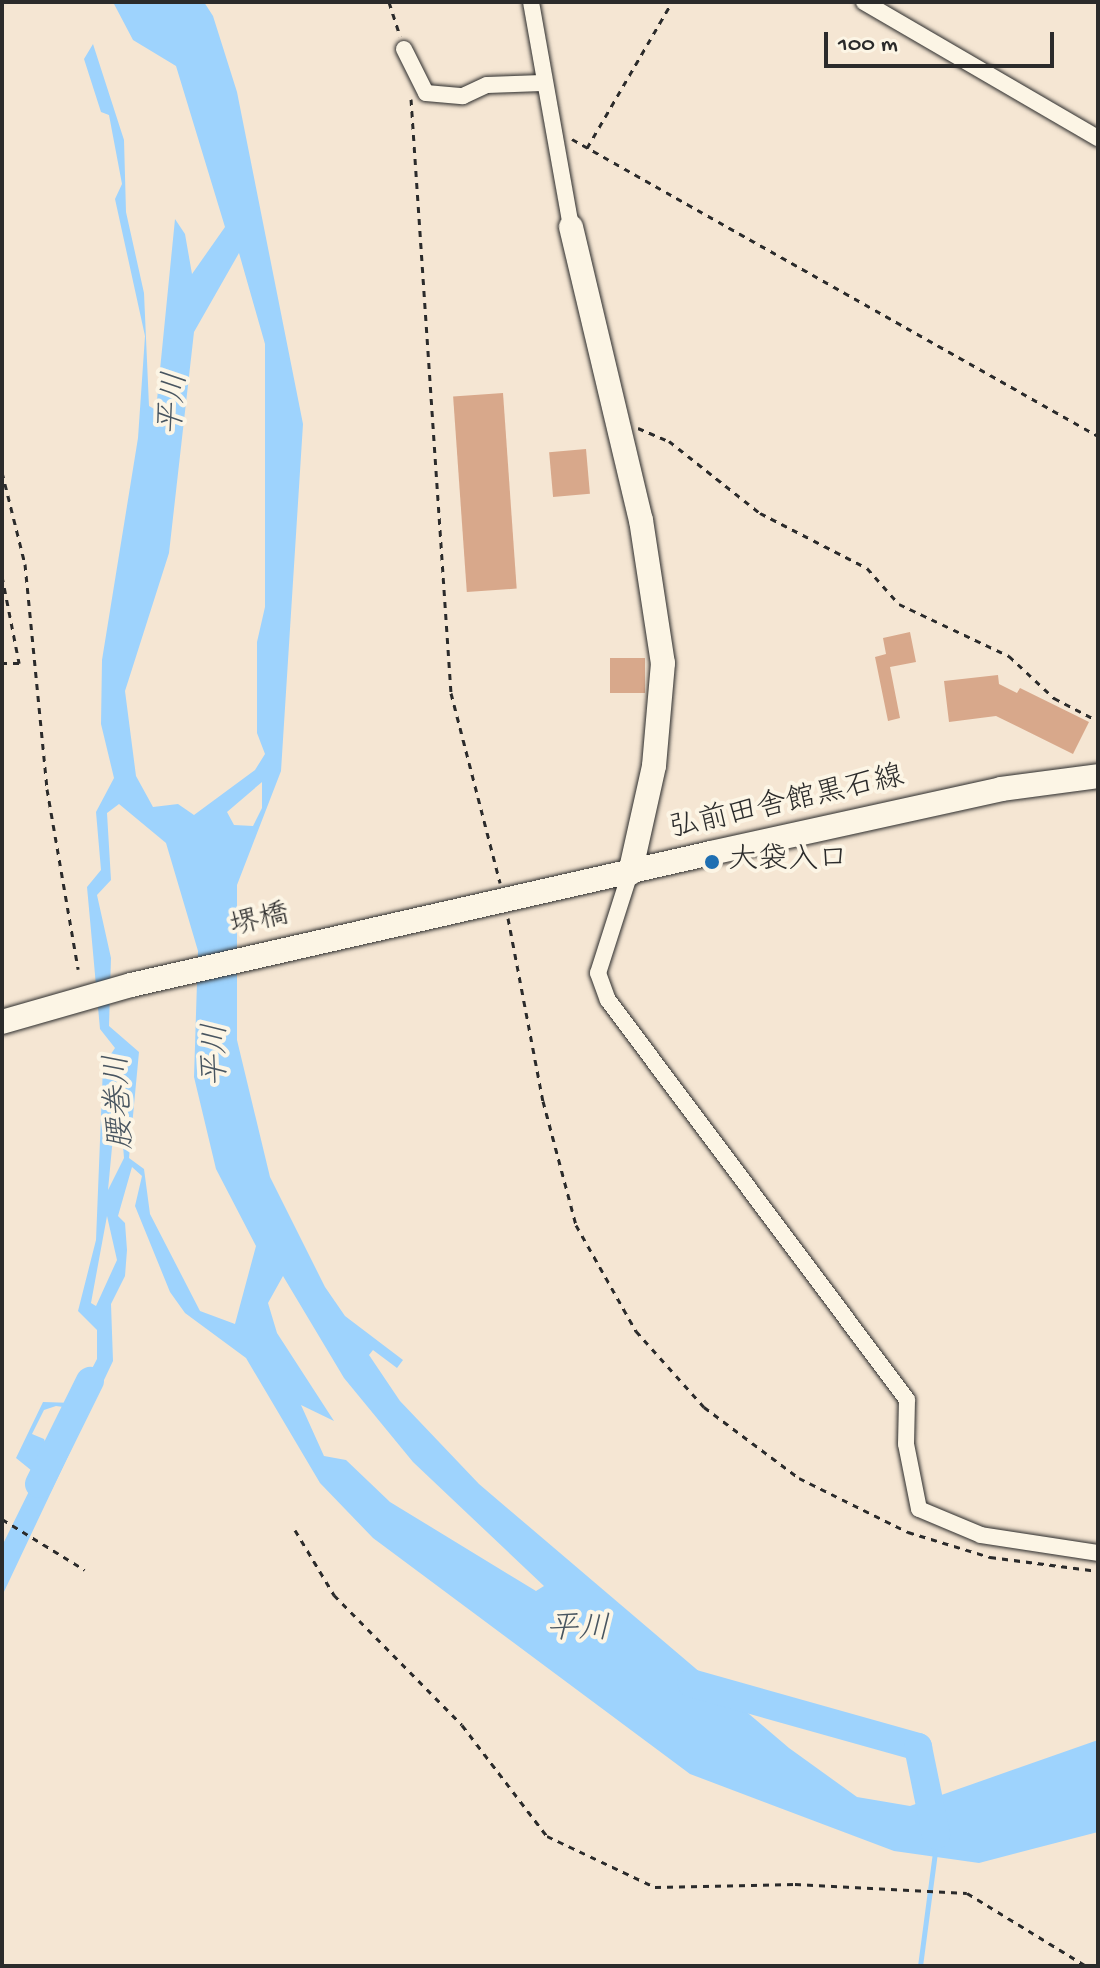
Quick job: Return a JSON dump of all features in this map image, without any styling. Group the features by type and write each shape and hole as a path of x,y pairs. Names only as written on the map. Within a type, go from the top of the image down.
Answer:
{"main road":[{"path":"571,227 641,520 664,675 654,766 630,873"},
{"name":"弘前田舎館黒石線","path":"498,902 1001,789 1098,776"},
{"name":"堺橋","path":"2,1022 498,902"}],"street":[{"path":"531,2 542,83 554,128 571,227"},
{"path":"864,2 1098,138"},
{"path":"404,49 426,93 463,96 487,85 542,83"},
{"path":"630,873 598,973 608,1000 907,1400 906,1444 919,1509 981,1535 1098,1553"}],"path":[{"path":"389,2 404,49"},
{"path":"587,148 672,2"},
{"path":"410,88 451,693 534,1057 576,1225 636,1331 704,1407 799,1478 908,1532 990,1557 1098,1571"},
{"path":"554,128 1098,436"},
{"path":"618,426 647,429 669,441 760,513 867,568 899,604 1009,656 1054,698 1098,721"},
{"path":"2,472 25,564 47,789 78,969"},
{"path":"2,576 19,663 2,663"},
{"path":"2,1519 85,1570"},
{"path":"295,1530 334,1595 462,1725 547,1836 655,1887 795,1884 967,1893 1086,1966"}],"water":[{"path":"113,2 204,2 213,16 237,92 303,424 281,771 237,885 237,1040 270,1177 325,1287 345,1316 403,1360 397,1368 373,1350 369,1355 400,1401 479,1484 789,1748 857,1797 910,1806 1098,1740 1098,1832 979,1863 894,1851 690,1774 373,1538 320,1483 246,1358 185,1313 170,1292 135,1206 142,1176 132,1167 118,1216 125,1223 127,1250 125,1276 111,1304 113,1361 2,1596 2,1546 37,1475 16,1458 43,1402 74,1403 97,1359 97,1330 78,1311 96,1240 103,1066 115,1048 100,1029 87,887 101,870 96,812 114,778 101,724 102,660 138,438 145,336 115,199 122,184 109,115 101,112 84,59 93,44 124,140 126,212 144,293 149,406 156,410 175,219 185,234 192,274 225,227 176,66 133,40","holes":["239,253 265,344 265,607 257,642 257,733 265,754 255,770 194,815 178,804 153,807 136,776 125,691 169,553 194,332","262,782 262,808 253,826 234,825 227,812","119,804 166,843 198,951 194,1077 216,1169 256,1246 235,1324 200,1311 150,1214 144,1169 129,1158 139,1052 109,1026 111,958 97,895 111,880 107,813","117,1070 124,1158 108,1190 114,1126","107,1216 117,1260 96,1306 91,1303","283,1276 344,1378 413,1462 544,1586 536,1591 390,1502 346,1460 324,1456 301,1405 334,1421 277,1333 268,1303","56,1406 71,1408 75,1420 62,1451 49,1453 44,1439 32,1434 44,1410"]}],"building":[{"path":"503,393 517,589 467,592 453,396"},
{"path":"586,449 590,494 553,497 549,452"},
{"path":"910,632 916,662 890,667 900,718 888,721 875,657 886,654 883,638"},
{"path":"610,658 645,658 645,693 610,693"},
{"path":"998,675 999,684 1017,693 1020,688 1089,722 1073,754 996,716 949,722 944,681"}],"waterway":[{"name":"腰巻川","path":"39,1484 90,1381"},
{"name":"平川","path":"691,1683 918,1747 936,1835"},
{"path":"920,1966 935,1852"}],"place":[{"name":"大袋入口","path":"712,862"}]}
